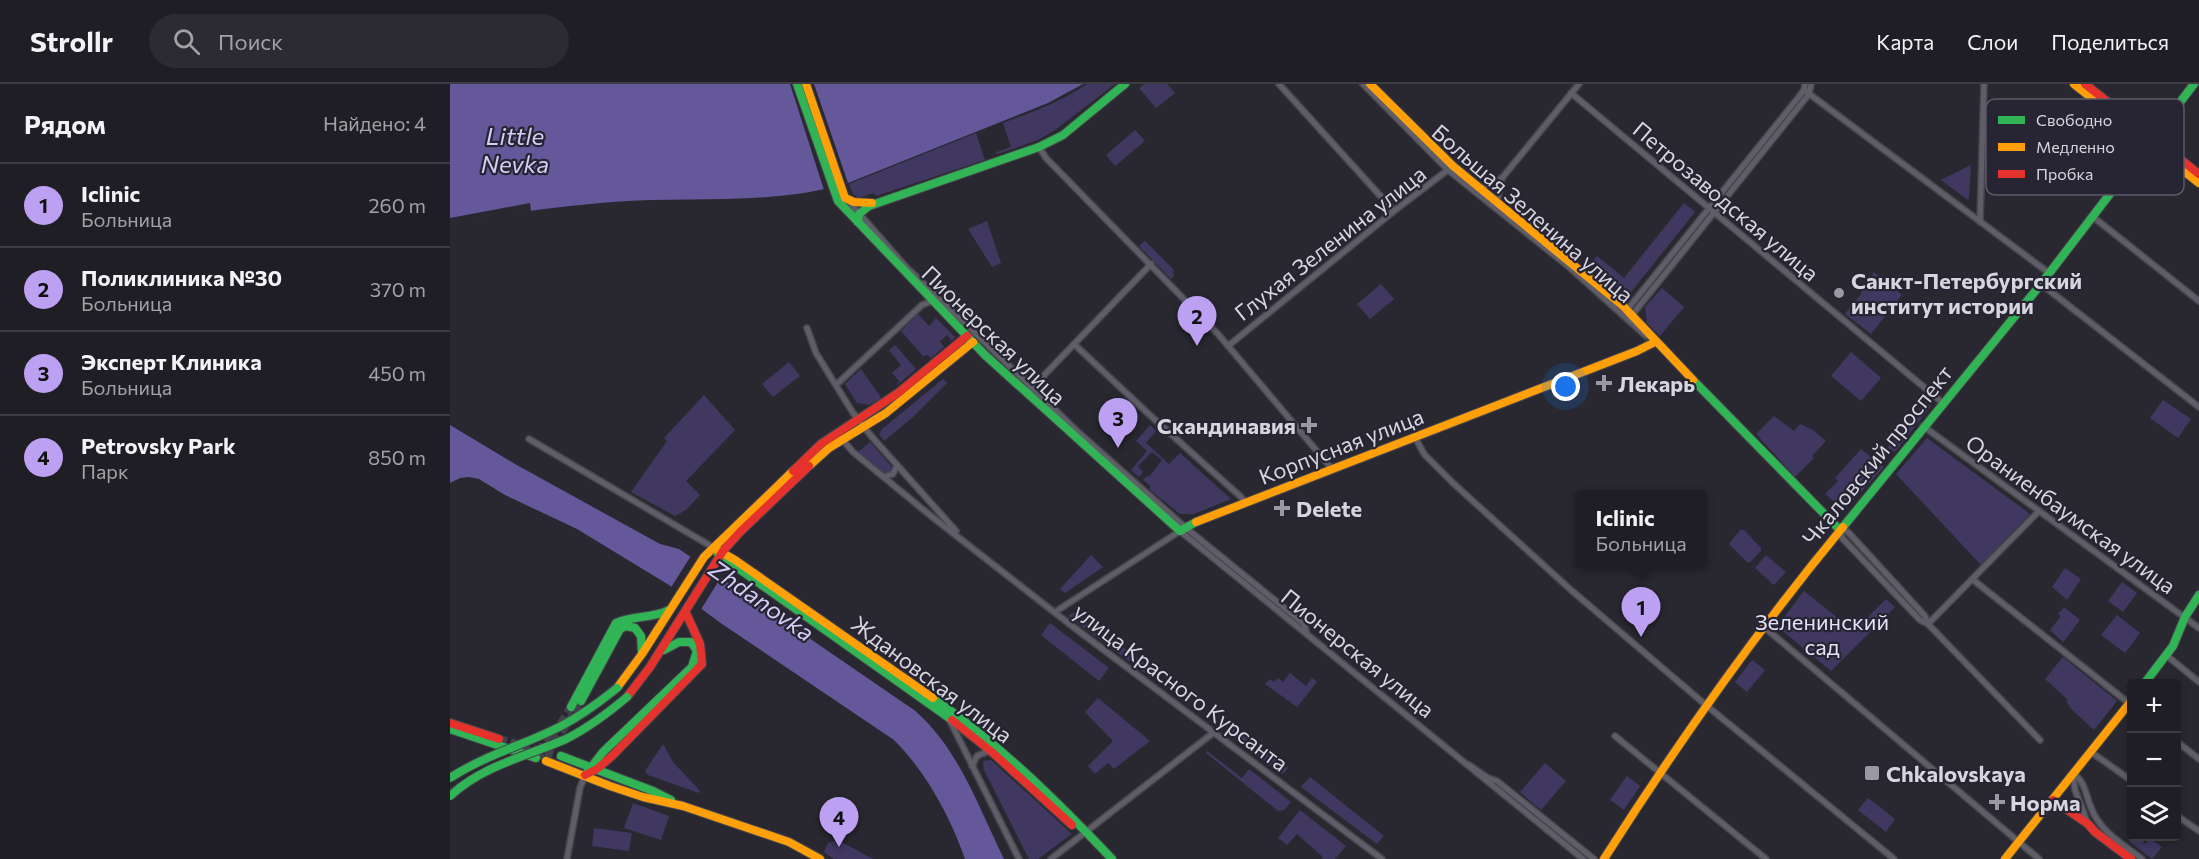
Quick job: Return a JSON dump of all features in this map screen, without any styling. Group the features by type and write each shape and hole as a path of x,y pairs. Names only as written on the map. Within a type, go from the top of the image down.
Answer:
{"main road":[{"path":"797,84 836,186 848,201 876,203"},
{"path":"806,84 836,186 838,201 859,218 876,203 1039,147 1062,135 1125,84"},
{"name":"Большая Зеленина улица","path":"1370,84 1450,168 1481,188 1629,312 1655,342 1839,529"},
{"path":"2074,84 2094,99"},
{"path":"2085,84 2102,99"},
{"name":"Чкаловский проспект","path":"2184,100 2194,88"},
{"path":"2184,164 2199,174"},
{"path":"2184,170 2199,183"},
{"name":"Чкаловский проспект","path":"1604,859 1659,772 1764,627 1839,529 2041,284 2108,195"},
{"name":"Пионерская улица","path":"859,218 932,301 1183,529"},
{"path":"450,778 474,762 563,726 588,711 616,688 642,654 704,557 800,464 837,432 898,393 972,337"},
{"path":"450,796 481,772 567,738 597,722 627,698 659,654 720,557 740,532 829,448 865,428 903,400 972,337"},
{"name":"Корпусная улица","path":"1183,529 1201,519 1655,342"},
{"name":"Ждановская улица","path":"714,548 720,557 948,717 992,752 1085,834 1105,859"},
{"name":"Ждановская улица","path":"720,557 963,719 1112,859"},
{"path":"2148,679 2174,646 2185,617 2199,595"},
{"path":"571,707 616,623 622,620 656,616 672,607"},
{"path":"585,775 702,664 703,648 693,632 686,613"},
{"path":"581,701 620,629 626,625 638,629 642,635 642,654"},
{"path":"594,768 692,667 698,652 695,645 687,640 679,640 670,644 659,654"},
{"path":"2006,859 2127,708"},
{"path":"450,723 499,739"},
{"path":"450,729 536,758"},
{"path":"561,756 653,791 683,806"},
{"path":"546,761 643,797 683,806 789,842 820,859"},
{"path":"2053,800 2088,824 2130,859"}],"street":[{"path":"1279,84 1394,211"},
{"name":"Большая Зеленина улица","path":"1363,84 1450,168 1655,342"},
{"path":"1481,188 1502,178 1579,84"},
{"path":"1629,312 1811,84"},
{"path":"1980,222 1984,84"},
{"path":"1806,90 2049,273"},
{"name":"Петрозаводская улица","path":"1571,93 1943,402"},
{"path":"1039,147 1228,346 1332,469"},
{"name":"Глухая Зеленина улица","path":"1228,346 1450,168"},
{"path":"1497,201 1502,178"},
{"path":"848,201 859,218"},
{"path":"2092,216 2199,301"},
{"name":"Пионерская улица","path":"859,218 972,337"},
{"path":"1029,391 1150,264"},
{"path":"2041,284 2199,407"},
{"path":"836,385 922,306 932,301"},
{"name":"улица Красного Курсанта","path":"807,328 813,346 865,428 962,539"},
{"path":"1074,344 1245,502"},
{"name":"Ораниенбаумская улица","path":"1923,426 2199,628"},
{"name":"улица Красного Курсанта","path":"837,432 853,452 1055,612 1382,859"},
{"path":"1415,437 1424,454 1506,531 1707,706 1894,859"},
{"name":"Ждановская улица","path":"529,439 714,548"},
{"path":"884,477 893,474 897,465"},
{"path":"1928,624 2040,511"},
{"name":"Пионерская улица","path":"1183,529 1304,624 1308,636"},
{"name":"Пионерская улица","path":"1183,529 1308,636 1583,859"},
{"name":"Корпусная улица","path":"1055,612 1183,529"},
{"name":"Большая Зеленина улица","path":"1839,529 1848,532 1925,616 1928,624 2040,740"},
{"path":"1972,579 2127,700"},
{"path":"1764,627 2039,859"},
{"path":"2166,655 2199,682"},
{"path":"948,717 1019,859"},
{"path":"1051,859 1213,733"},
{"path":"1615,736 1766,859"},
{"path":"2181,745 2199,759"},
{"path":"972,766 977,756 992,752"},
{"path":"2091,752 2127,777"},
{"path":"1464,763 1474,766 1488,778 1497,781 1594,859"},
{"path":"2088,824 2073,784 2073,774 2080,777 2099,823 2142,859"},
{"path":"567,859 580,788 585,775"},
{"path":"2181,818 2199,831"}],"green space":[{"path":"1087,84 1115,84 1055,130 1038,140 998,154 994,153 1011,147 1003,123 1057,101"},
{"path":"1145,84 1167,84 1175,93 1156,108 1139,88"},
{"path":"1135,130 1145,141 1115,166 1106,155"},
{"path":"976,133 985,160 876,196 874,193 858,198 853,194 849,184"},
{"path":"1971,165 1969,198 1968,200 1941,180"},
{"path":"1684,203 1695,212 1627,297 1589,266 1597,256 1624,278"},
{"path":"987,221 1001,263 992,267 968,229"},
{"path":"1145,241 1173,269 1174,276 1171,279 1139,246"},
{"path":"1874,272 1902,295 1871,334 1845,314 1861,294 1861,289"},
{"path":"1381,284 1394,299 1370,319 1357,304"},
{"path":"1662,288 1684,307 1660,336 1647,323 1645,307"},
{"path":"918,314 929,326 936,318 955,337 952,341 947,335 940,341 944,347 931,358 927,355 923,356 901,331"},
{"path":"895,345 916,369 896,386 899,381 892,373 901,365 889,350"},
{"path":"1851,352 1881,378 1861,401 1831,376"},
{"path":"789,362 800,376 773,397 762,384"},
{"path":"861,369 882,399 868,405 857,403 845,384"},
{"path":"943,379 947,383 913,417 884,441 879,434 882,429"},
{"path":"704,395 735,430 686,481 700,495 686,510 675,516 631,492 667,441 664,438"},
{"path":"2163,400 2191,419 2178,438 2150,418"},
{"path":"1925,402 1931,406 1895,452 1891,449 1884,456 1884,452"},
{"path":"1774,416 1794,431 1800,424 1813,430 1826,441 1812,456 1814,458 1795,477 1756,434"},
{"path":"1150,425 1156,431 1146,443 1169,464 1180,453 1231,499 1194,514 1180,514 1150,490 1150,486 1143,480 1149,477 1162,460 1152,452 1138,466 1143,472 1139,477 1131,470 1147,451 1136,441"},
{"path":"1927,438 2030,514 1981,565 1896,474"},
{"path":"870,442 891,466 888,473 884,473 858,452"},
{"path":"1861,449 1884,467 1847,507 1842,508 1825,494 1838,481 1835,478"},
{"path":"1740,530 1744,530 1761,548 1761,551 1750,562 1747,562 1729,544"},
{"path":"1091,555 1103,567 1065,593 1060,589"},
{"path":"1766,555 1786,572 1774,585 1755,568"},
{"path":"2065,568 2081,579 2067,600 2052,587"},
{"path":"2122,582 2137,593 2123,612 2108,601"},
{"name":"Зеленинский сад","path":"1804,591 1854,631 1886,599 1895,607 1831,671 1779,628 1779,624"},
{"path":"2064,607 2080,620 2063,642 2050,630 2061,616 2058,614"},
{"path":"1074,612 1154,670 1149,676 1068,616"},
{"path":"2117,615 2140,633 2125,653 2101,635"},
{"path":"1050,623 1109,668 1099,681 1041,635"},
{"path":"2063,657 2117,701 2094,730 2069,707 2066,702 2068,700 2045,679"},
{"path":"1752,660 1765,670 1747,692 1735,682"},
{"path":"1290,673 1306,686 1312,678 1317,682 1297,707 1265,684 1270,679 1274,682 1278,678 1283,682"},
{"path":"1098,698 1150,741 1114,769 1108,763 1095,774 1088,766 1113,741 1085,712"},
{"path":"1234,728 1288,768 1283,774 1230,735"},
{"path":"663,744 673,762 700,791 699,793 648,775 645,771"},
{"path":"1207,751 1242,778 1249,769 1291,802 1284,810 1278,811 1206,753"},
{"path":"991,760 1072,834 1038,859 1029,859 984,770 983,761"},
{"path":"1545,763 1566,781 1541,810 1520,792"},
{"path":"1627,776 1640,786 1624,810 1610,800"},
{"path":"1310,777 1384,836 1377,844 1301,787"},
{"path":"1868,798 1895,819 1886,832 1858,810"},
{"path":"633,803 669,816 661,840 624,828"},
{"path":"1300,810 1346,846 1335,859 1322,859 1323,857 1297,834 1287,845 1278,838"},
{"path":"594,828 632,833 629,851 592,846"},
{"path":"838,840 873,859 834,859 824,852 828,843"},
{"path":"2129,841 2144,841 2146,844 2148,841 2153,841 2162,847 2152,859"}],"water":[{"name":"Little Nevka","path":"450,84 1083,84 1048,103 848,183 819,190 761,198 642,200 593,204 510,214 450,225"},
{"path":"450,425 515,464 660,544 679,549 914,710 943,742 955,760 1004,859 965,859 936,795 927,780 894,740 722,624 669,585 577,529 505,495 479,479 460,478 450,483"}],"pier":[{"path":"790,84 814,84 848,183 824,190"},
{"path":"530,203 531,211 471,221 471,224 450,225 450,218"},
{"path":"692,554 723,574 700,611 670,589"}],"tunnel":[{"path":"536,758 556,739 581,701"},
{"path":"538,751 571,707"},
{"path":"499,739 561,756"}],"traffic: fast":[{"path":"797,84 838,201 985,355 1180,531 1196,522"},
{"path":"858,222 859,214 869,206 1039,147 1063,135 1125,84"},
{"path":"2183,99 2194,84"},
{"path":"1843,527 2041,284 2109,195"},
{"path":"1693,380 1839,529"},
{"path":"718,554 952,720"},
{"path":"2148,679 2173,646 2185,617 2199,595"},
{"path":"571,707 616,623 669,610"},
{"path":"581,701 620,629 626,626 635,628 641,636 642,653"},
{"path":"586,774 603,752 692,667 697,651 691,642 679,642 664,650"},
{"path":"450,778 487,758 560,727 617,688"},
{"path":"450,796 463,785 491,769 574,735 627,697"},
{"path":"933,698 981,734 1027,774 1112,859"},
{"path":"450,729 536,758"},
{"path":"561,756 671,800"}],"traffic: slow":[{"path":"806,84 845,198 854,202 872,203"},
{"path":"1370,84 1453,166 1623,306 1693,380"},
{"path":"2074,84 2093,99"},
{"path":"2184,171 2199,183"},
{"path":"809,466 829,448 886,413 973,342"},
{"path":"1196,522 1637,351 1655,342"},
{"path":"617,688 642,654 704,557 793,471"},
{"path":"1604,859 1718,689 1843,527"},
{"path":"714,548 735,560 933,698"},
{"path":"2005,859 2127,706"},
{"path":"546,761 610,786 643,797 683,806 789,842 820,859"}],"traffic: jam":[{"path":"2085,84 2104,99"},
{"path":"2184,162 2199,174"},
{"path":"793,471 821,444 898,393 967,336"},
{"path":"627,697 650,667 723,551 809,466"},
{"path":"585,775 597,769 612,756 702,664 700,644 686,613"},
{"path":"952,720 992,752 1072,825"},
{"path":"450,723 499,739"},
{"path":"2053,800 2088,824 2131,859"}],"place":[{"name":"Санкт-Петербургский институт истории","path":"1839,293"},
{"name":"Поликлиника №30","path":"1197,346"},
{"name":"Лекарь","path":"1604,383"},
{"name":"Скандинавия","path":"1309,425"},
{"name":"Эксперт Клиника","path":"1118,448"},
{"name":"Delete","path":"1282,508"},
{"name":"Iclinic","path":"1641,637"},
{"name":"Chkalovskaya","path":"1872,773"},
{"name":"Норма","path":"1997,802"},
{"name":"Petrovsky Park","path":"839,847"}],"water label":[{"name":"Zhdanovka","path":"762,600"}]}
